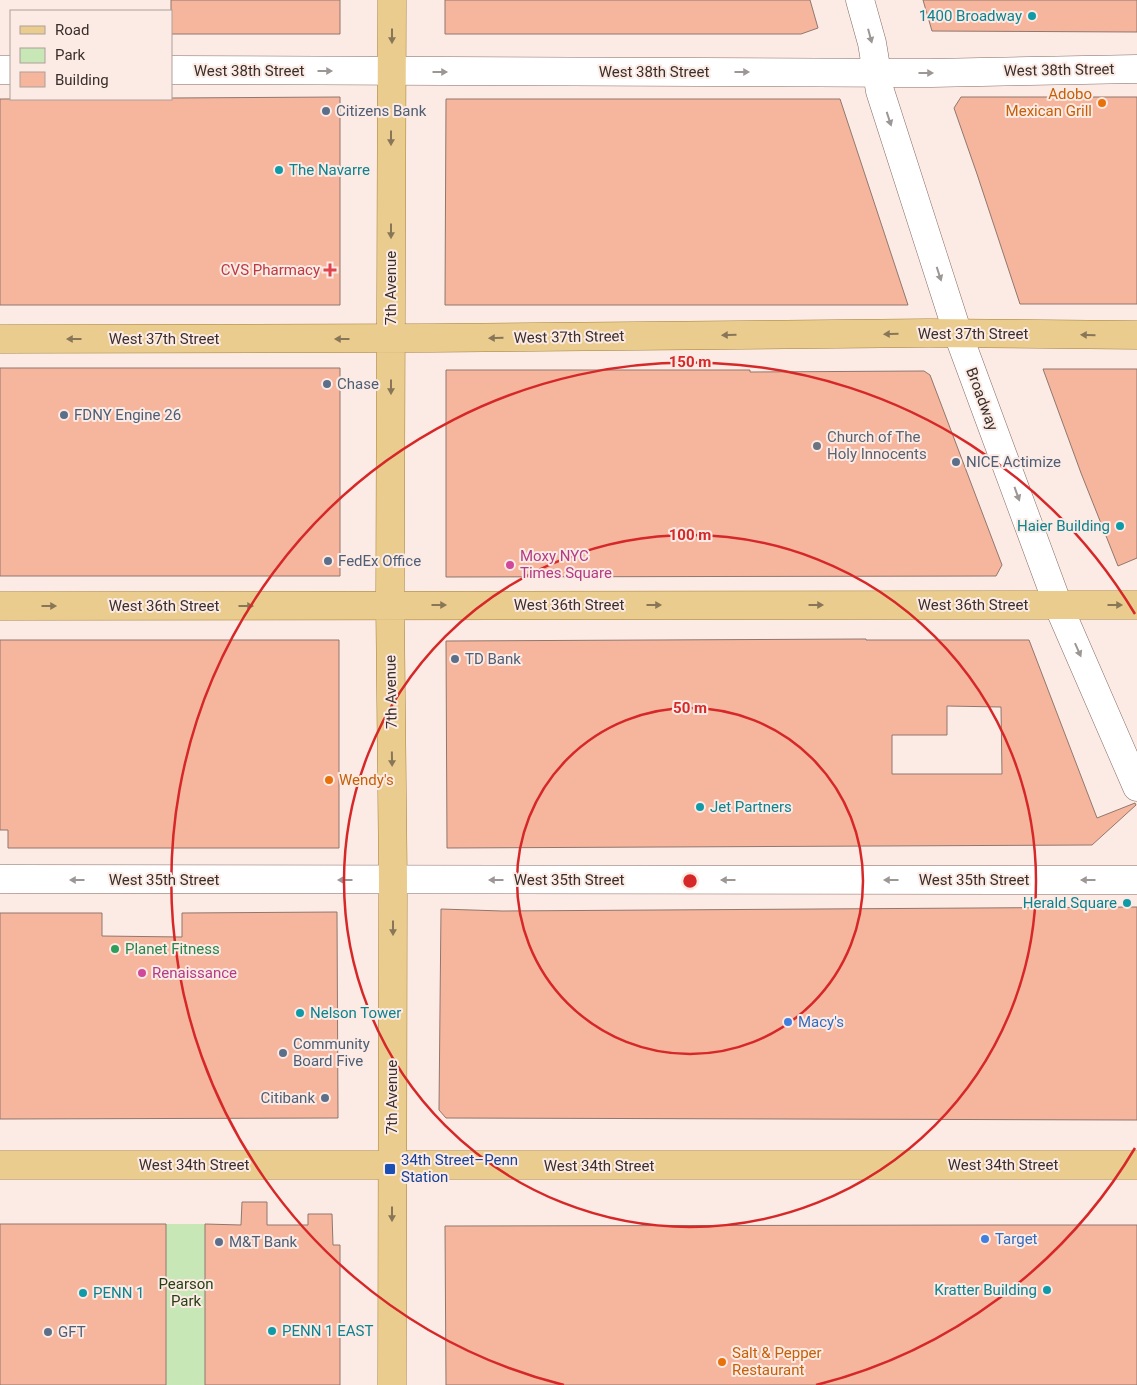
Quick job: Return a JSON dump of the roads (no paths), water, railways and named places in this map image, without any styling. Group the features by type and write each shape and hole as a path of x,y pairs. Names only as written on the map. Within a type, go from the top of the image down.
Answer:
{"main road":[{"name":"7th Avenue","path":"392,0 390,605 393,880 392,1385"},
{"name":"West 37th Street","path":"0,338 1137,335"},
{"name":"West 36th Street","path":"0,606 1137,605"},
{"name":"West 34th Street","path":"0,1165 1137,1165"}],"street":[{"name":"Broadway","path":"860,0 872,43 880,90 958,334 1058,605 1137,787"},
{"name":"West 38th Street","path":"172,70 941,72 1137,69"},
{"name":"West 35th Street","path":"0,880 1137,880"}],"place":[{"name":"1400 Broadway","path":"1032,16"},
{"name":"Adobo Mexican Grill","path":"1102,103"},
{"name":"Citizens Bank","path":"326,111"},
{"name":"The Navarre","path":"279,170"},
{"name":"CVS Pharmacy","path":"330,270"},
{"name":"Chase","path":"327,384"},
{"name":"FDNY Engine 26","path":"64,415"},
{"name":"Church of The Holy Innocents","path":"817,446"},
{"name":"NICE Actimize","path":"956,462"},
{"name":"Haier Building","path":"1120,526"},
{"name":"FedEx Office","path":"328,561"},
{"name":"Moxy NYC Times Square","path":"510,565"},
{"name":"TD Bank","path":"455,659"},
{"name":"Wendy's","path":"329,780"},
{"name":"Jet Partners","path":"700,807"},
{"name":"Herald Square","path":"1127,903"},
{"name":"Planet Fitness","path":"115,949"},
{"name":"Renaissance","path":"142,973"},
{"name":"Nelson Tower","path":"300,1013"},
{"name":"Macy's","path":"788,1022"},
{"name":"Community Board Five","path":"283,1053"},
{"name":"Citibank","path":"325,1098"},
{"name":"34th Street–Penn Station","path":"390,1169"},
{"name":"Target","path":"985,1239"},
{"name":"M&T Bank","path":"219,1242"},
{"name":"Kratter Building","path":"1047,1290"},
{"name":"PENN 1","path":"83,1293"},
{"name":"PENN 1 EAST","path":"272,1331"},
{"name":"GFT","path":"48,1332"},
{"name":"Salt & Pepper Restaurant","path":"722,1362"}],"park label":[{"name":"Pearson Park","path":"186,1292"}]}
